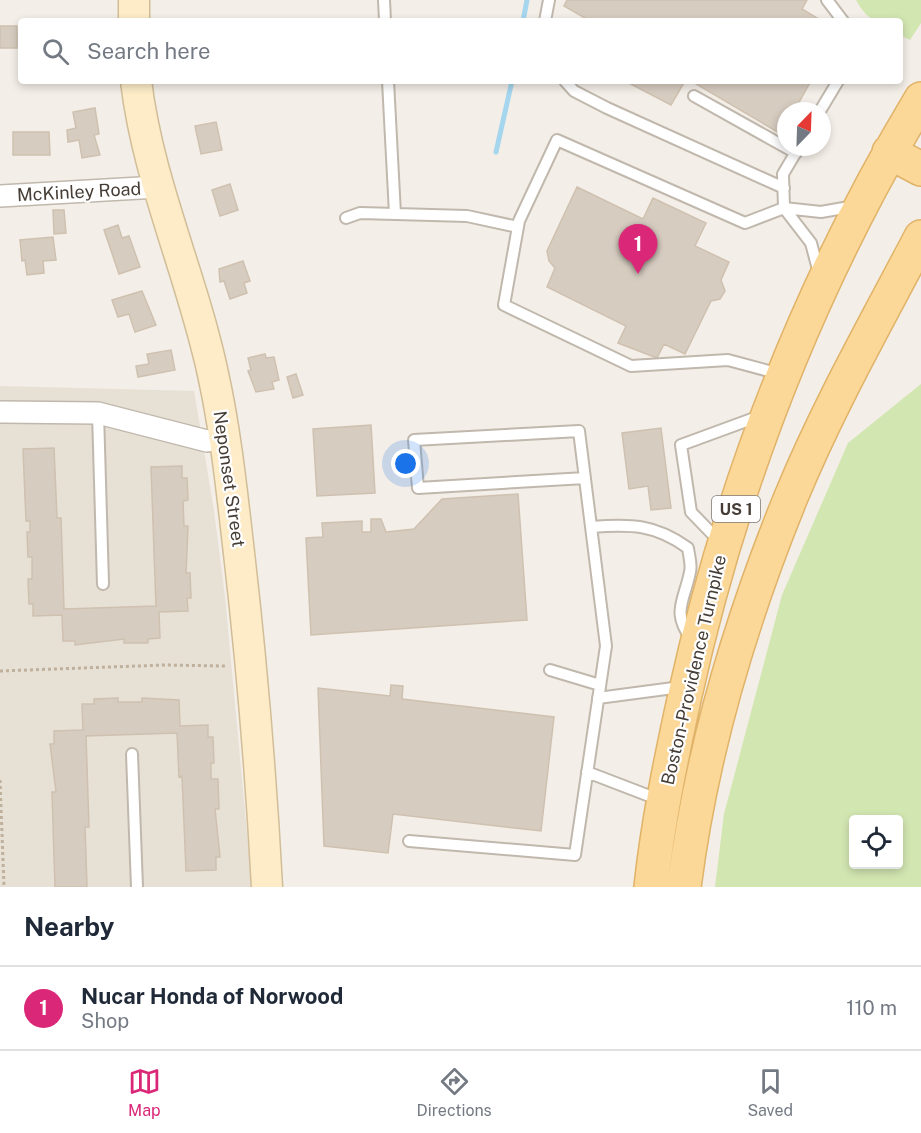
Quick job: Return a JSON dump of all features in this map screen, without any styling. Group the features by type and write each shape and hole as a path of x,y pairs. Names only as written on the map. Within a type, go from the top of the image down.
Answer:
{"main road":[{"name":"Boston-Providence Turnpike","path":"651,887 663,802 687,686 723,546 769,413 822,284 889,152 921,99"},
{"path":"889,152 921,168"},
{"name":"Boston-Providence Turnpike","path":"684,887 704,772 728,678 760,576 825,422 921,237"}],"street":[{"path":"134,0 134,18"},
{"name":"Neponset Street","path":"136,84 141,121 158,187 200,319 224,438 258,726 267,887"},
{"name":"McKinley Road","path":"0,196 158,187"},
{"path":"0,412 98,413 207,441 224,438"}],"lane":[{"path":"384,0 385,18"},
{"path":"546,18 549,0"},
{"path":"827,0 841,18"},
{"path":"388,84 395,214"},
{"path":"568,84 574,91 607,108 784,188"},
{"path":"825,102 836,84"},
{"path":"694,96 777,140"},
{"path":"784,375 728,360 631,366 504,305 518,227 558,140 745,223 784,208 821,212 861,205"},
{"path":"794,156 783,174 784,208 811,243 822,284"},
{"path":"346,218 360,213 467,216 518,227"},
{"path":"98,413 103,584"},
{"path":"723,546 691,512 681,445 769,413"},
{"path":"409,841 575,855 606,646 585,478 579,431 414,440 418,488 585,478"},
{"path":"591,527 633,524 668,534 688,548 691,570 678,614 684,629 696,645"},
{"path":"550,670 600,685"},
{"path":"598,698 687,686"},
{"path":"132,754 137,887"},
{"path":"587,772 663,802"}],"path":[{"path":"0,671 165,665 252,666"},
{"path":"0,780 4,887"}],"shaded area":[{"path":"0,386 194,391 214,511 225,597 252,887 0,887"}],"green space":[{"path":"856,0 921,0 921,23 910,40 903,36 903,18 872,18"},
{"path":"921,384 921,887 715,887 724,814 782,595 848,443"}],"building":[{"path":"567,0 807,0 802,9 817,18 585,18 564,6"},
{"path":"0,26 17,26 17,48 0,48"},
{"path":"631,84 683,84 671,105"},
{"path":"696,84 809,84 799,102 777,102 777,132"},
{"path":"95,108 99,134 94,135 100,155 82,158 79,140 68,142 67,130 76,128 73,112"},
{"path":"216,122 222,150 201,154 195,126"},
{"path":"13,132 49,132 50,155 13,155"},
{"path":"230,184 238,210 220,216 212,190"},
{"path":"577,187 643,219 653,198 706,223 695,246 729,262 721,280 725,291 720,299 711,301 685,354 664,344 657,358 618,343 626,326 547,287 555,268 549,261 547,251"},
{"path":"53,210 64,210 66,233 54,234"},
{"path":"118,225 122,238 129,236 140,267 119,274 104,230"},
{"path":"53,237 56,260 43,261 44,273 27,275 25,260 22,261 20,240"},
{"path":"243,261 250,281 244,283 247,293 230,299 224,281 220,282 219,269"},
{"path":"142,291 156,325 135,332 129,314 118,317 112,300"},
{"path":"171,350 175,370 138,377 136,366 149,364 147,354"},
{"path":"265,354 266,358 274,357 279,380 272,382 274,389 256,392 248,371 251,370 248,358"},
{"path":"296,374 303,395 293,398 287,377"},
{"path":"371,425 375,493 317,496 313,429"},
{"path":"661,428 671,508 651,510 648,486 629,489 622,433"},
{"path":"54,448 57,518 61,518 64,609 156,606 151,467 182,466 182,478 187,478 188,500 183,501 184,526 188,526 186,573 190,573 191,598 187,598 188,611 159,612 160,638 148,639 148,643 124,643 124,639 75,645 75,641 63,641 62,615 33,616 33,604 29,604 28,579 32,579 32,557 28,557 27,532 30,532 30,521 26,521 23,449"},
{"path":"518,494 527,620 311,635 306,538 323,537 322,523 362,521 362,532 371,532 371,519 381,519 386,532 414,529 442,499"},
{"path":"391,685 403,686 402,699 554,717 541,831 393,814 388,853 324,846 318,688 390,696"},
{"path":"118,698 118,702 142,702 142,698 179,700 180,726 208,725 208,737 213,737 214,763 211,763 211,779 218,779 219,809 215,809 220,857 216,857 216,870 186,871 182,776 179,777 177,733 86,736 89,827 85,827 87,887 55,887 52,792 56,792 50,744 54,744 54,731 83,730 82,704 94,704 94,699"}],"waterway":[{"path":"524,18 527,0"},
{"path":"496,152 511,84"}],"place":[{"name":"Nucar Honda of Norwood","path":"638,274"}]}
